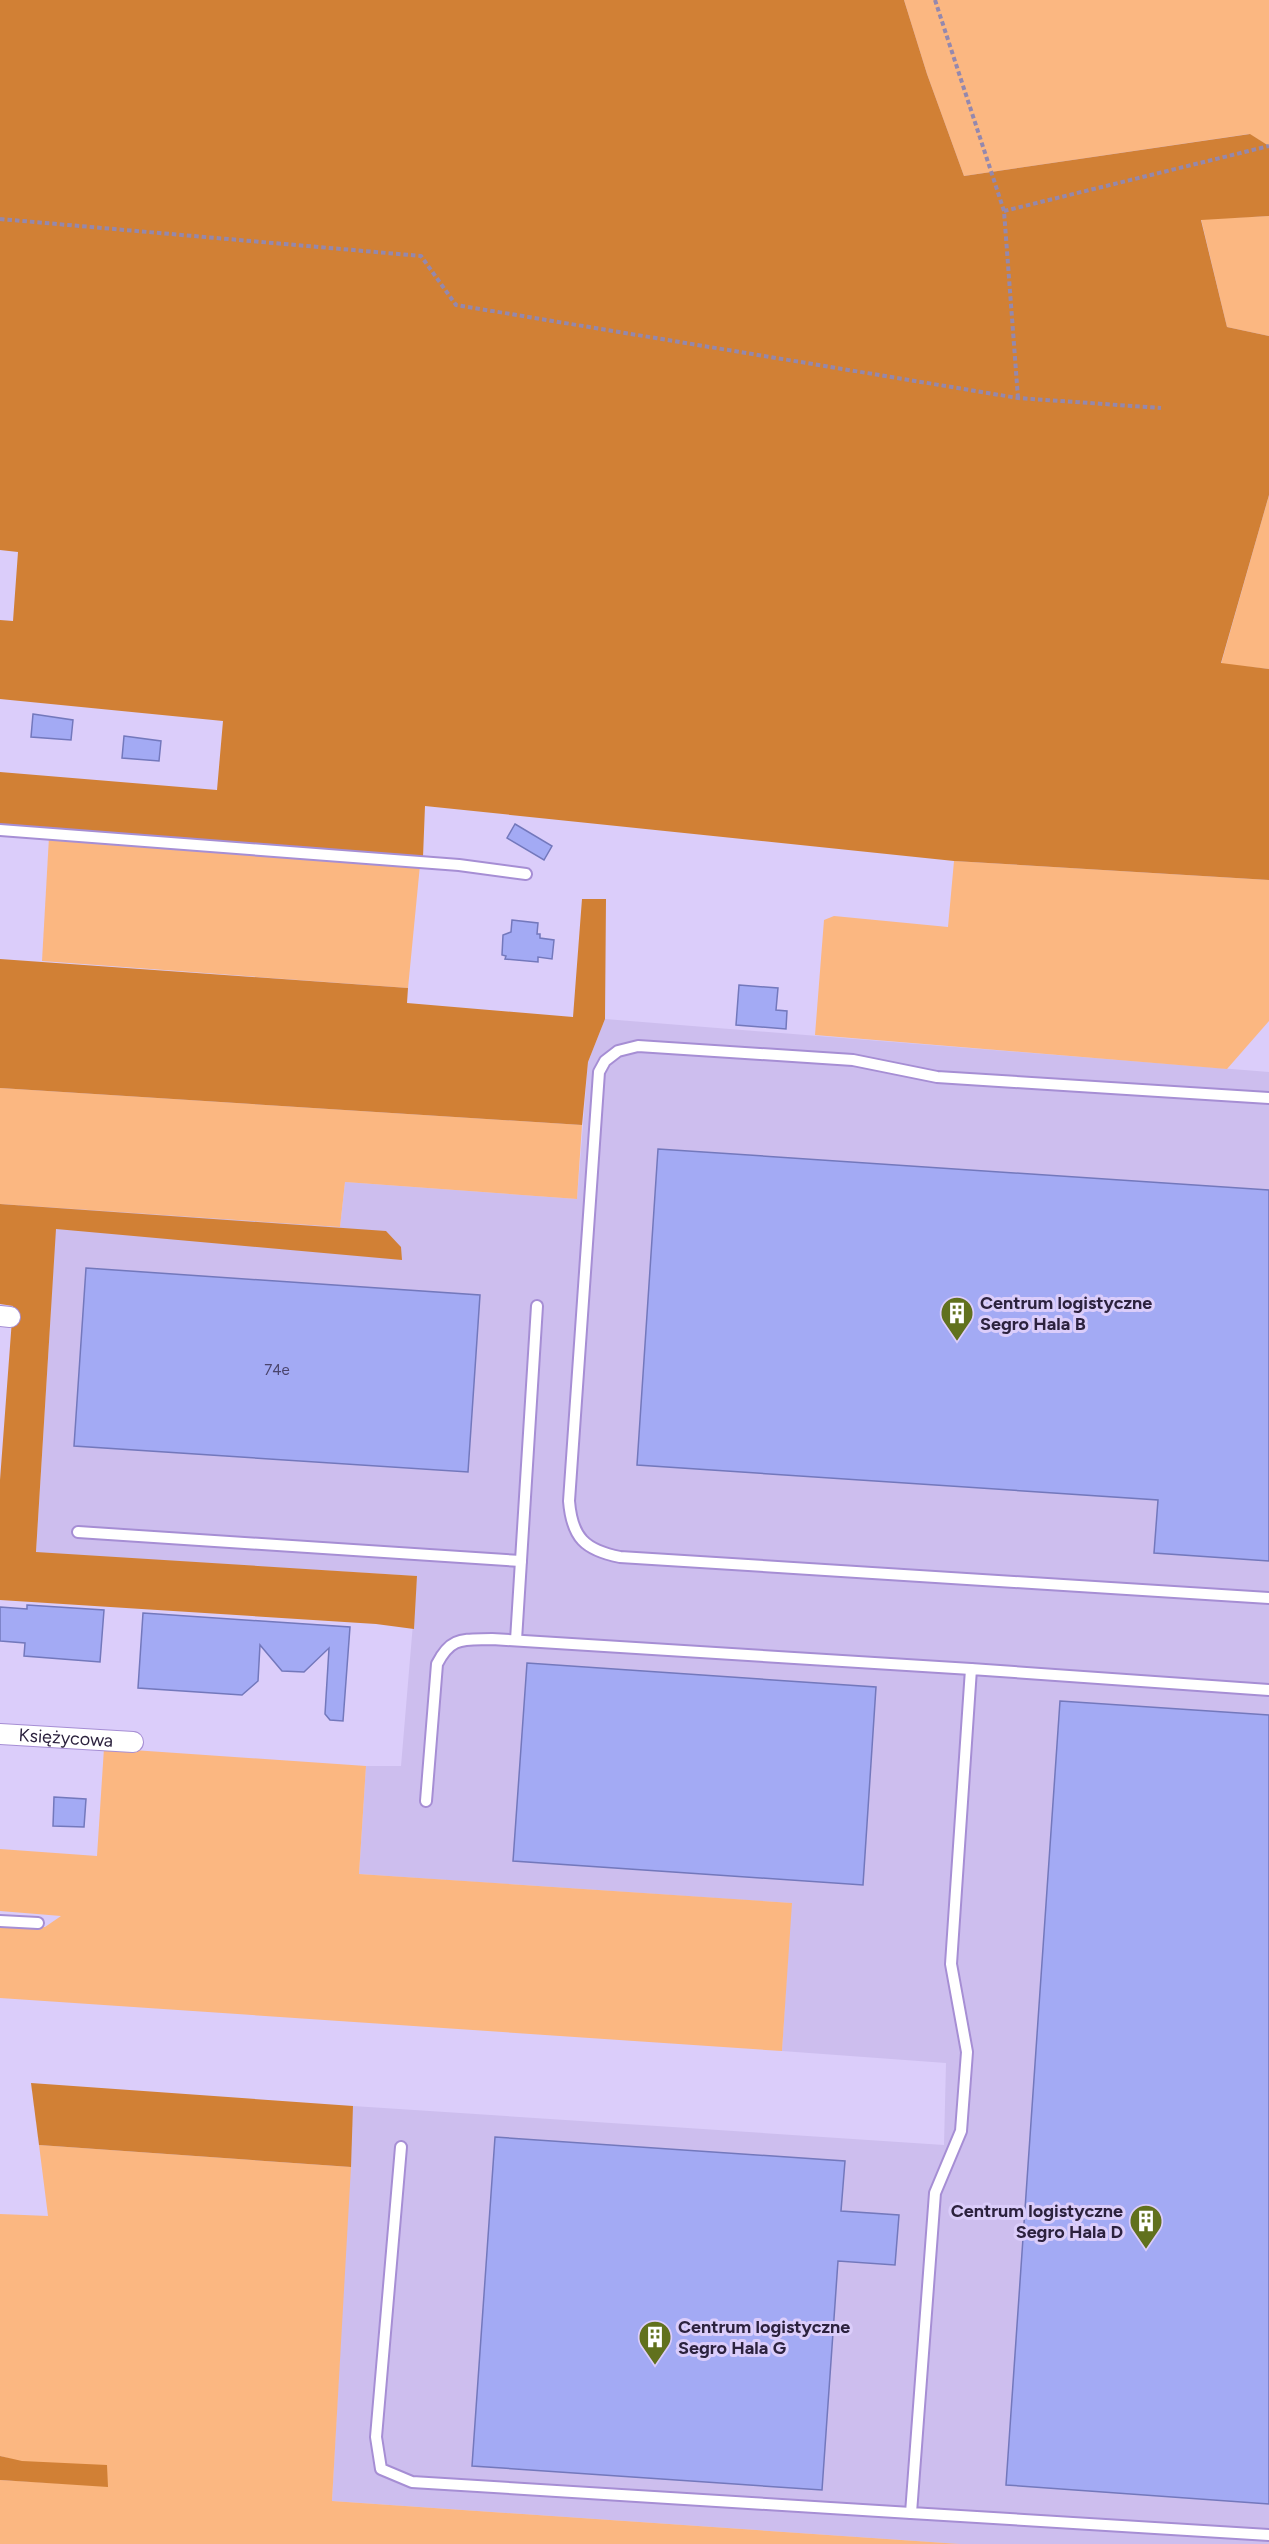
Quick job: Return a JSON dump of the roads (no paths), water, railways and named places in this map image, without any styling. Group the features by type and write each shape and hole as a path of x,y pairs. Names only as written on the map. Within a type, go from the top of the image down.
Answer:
{"street":[{"name":"Księżycowa","path":"0,1734 133,1742"}],"lane":[{"path":"0,830 459,865 526,874"},
{"path":"1269,1098 936,1077 853,1060 728,1051 638,1046 618,1052 605,1061 599,1072 569,1501 570,1519 581,1539 596,1552 620,1557 1269,1598"},
{"path":"516,1640 537,1306"},
{"path":"78,1532 521,1561"},
{"path":"426,1801 435,1674 441,1655 448,1645 458,1640 516,1640 1269,1690"},
{"path":"912,2513 935,2193 961,2131 967,2052 951,1964 971,1669"},
{"path":"0,1921 38,1923"},
{"path":"401,2147 376,2437 381,2469 412,2482 1269,2535"}],"place":[{"name":"Centrum logistyczne Segro Hala B","path":"957,1342"},
{"name":"Centrum logistyczne Segro Hala D","path":"1146,2250"},
{"name":"Centrum logistyczne Segro Hala G","path":"655,2366"}]}
